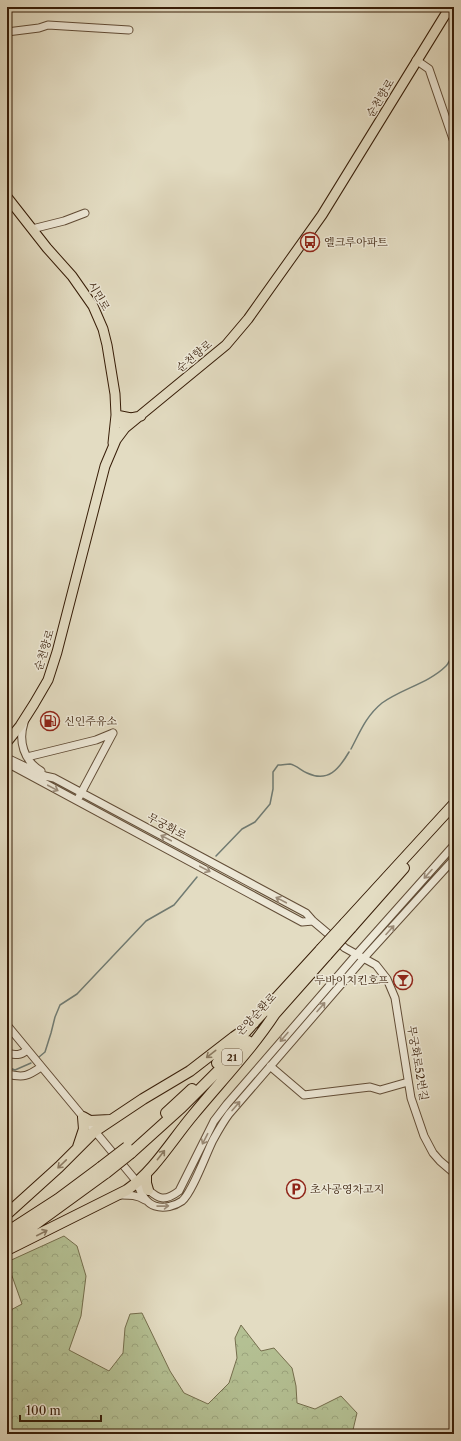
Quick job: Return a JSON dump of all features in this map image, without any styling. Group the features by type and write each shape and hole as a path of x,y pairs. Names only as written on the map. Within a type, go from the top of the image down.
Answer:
{"highway":[{"name":"21","path":"348,926 454,804"},
{"name":"21","path":"324,952 454,813"},
{"name":"온양순환로","path":"129,1150 182,1108 276,1012 324,952"},
{"name":"온양순환로","path":"129,1150 196,1085 254,1023 324,952"},
{"path":"7,1250 117,1195 137,1182 146,1174 260,1035 276,1012"},
{"path":"7,1214 95,1131 143,1099 190,1071 254,1023"},
{"path":"83,1117 90,1121 113,1120"},
{"path":"78,1148 84,1129 83,1117"},
{"name":"21","path":"7,1242 29,1229 129,1150"},
{"name":"21","path":"7,1232 104,1170"},
{"path":"146,1174 148,1190"}],"main road":[{"name":"순천향로","path":"7,742 26,717 48,680 57,652 105,466 112,448 125,428 226,345 248,319 322,215 422,50 450,7"},
{"name":"시민로","path":"7,197 32,230 72,276 93,306 103,329 115,394 116,415 112,448"},
{"path":"116,415 131,418 141,416"},
{"path":"116,415 125,428"}],"street":[{"path":"7,32 39,28 48,25 129,30"},
{"path":"422,50 425,66"},
{"path":"416,60 429,69 454,142"},
{"path":"410,71 417,67 425,66"},
{"path":"32,230 64,221 85,213"},
{"path":"26,717 22,730 21,741 27,757 37,768 54,778"},
{"path":"27,757 96,740 113,733 77,800"},
{"name":"무궁화로","path":"7,758 45,776 54,778 306,913 313,922 344,948 363,959"},
{"name":"무궁화로","path":"7,763 302,922 313,922"},
{"path":"7,1026 137,1182 155,1196 160,1198 173,1196 179,1191 204,1139 214,1121 227,1104 454,845"},
{"path":"117,1195 139,1196 155,1206 162,1208 183,1200 191,1187 212,1141 229,1114 363,959 454,859"},
{"name":"무궁화로52번길","path":"363,959 382,971 388,980 395,998 411,1098 424,1136 433,1153 454,1173"},
{"path":"7,1053 19,1055 28,1050"},
{"path":"270,1066 304,1095 370,1087 380,1090 408,1082"},
{"path":"7,1074 15,1076 30,1075 42,1067"},
{"path":"137,1182 139,1190 149,1202"}],"green space":[{"path":"64,1236 77,1246 86,1276 81,1316 69,1350 109,1371 123,1353 125,1328 130,1314 142,1313 170,1371 184,1393 208,1404 229,1383 237,1358 235,1338 241,1325 261,1351 274,1348 292,1368 296,1386 297,1403 315,1409 341,1396 357,1413 352,1434 7,1434 7,1312 22,1304 7,1262"}],"waterway":[{"path":"351,749 364,724 376,708 390,698 439,672 448,664 454,650"},
{"path":"216,856 242,829 255,822 270,804 273,789 273,772 278,765 290,764 314,776 327,775 337,769 349,752"},
{"path":"39,1057 45,1052 60,1005 77,994 146,921 174,905 197,877"},
{"path":"7,1067 15,1070 31,1063"}],"place":[{"name":"엘크루아파트","path":"310,242"},
{"name":"신인주유소","path":"50,721"},
{"name":"두바이치킨호프","path":"403,980"},
{"name":"초사공영차고지","path":"296,1189"}]}
